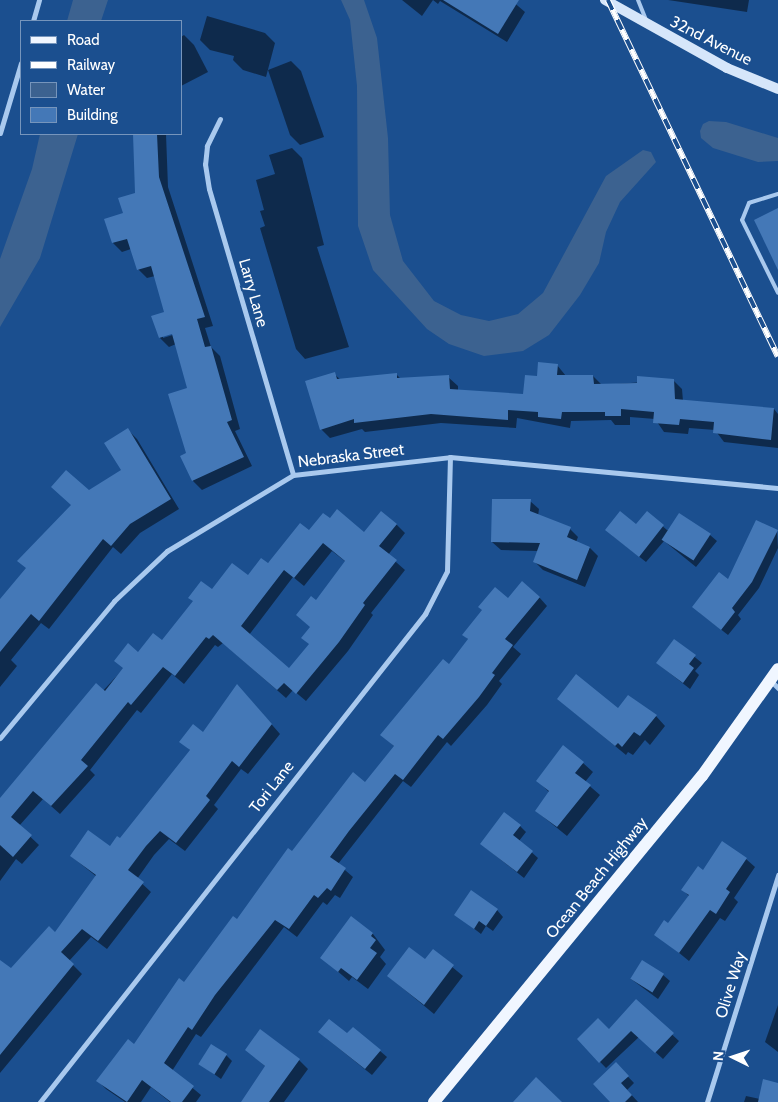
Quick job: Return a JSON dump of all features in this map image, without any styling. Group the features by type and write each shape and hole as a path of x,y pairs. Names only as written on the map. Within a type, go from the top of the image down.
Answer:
{"main road":[{"name":"Ocean Beach Highway","path":"434,1102 775,685 778,669"}],"street":[{"path":"33,20 39,0"},
{"name":"32nd Avenue","path":"606,0 727,68 778,89"},
{"path":"0,133 20,66"},
{"name":"Larry Lane","path":"220,119 207,146 205,164 209,190 293,475"},
{"name":"Nebraska Street","path":"0,738 114,601 167,551 293,475 450,457 778,488"},
{"name":"Tori Lane","path":"40,1102 424,614 447,571 450,457"},
{"name":"Olive Way","path":"707,1102 778,875"}],"lane":[{"path":"638,0 648,24"},
{"path":"778,194 750,204 742,220 778,293"}],"water":[{"path":"73,0 108,0 101,20 67,20"},
{"path":"341,0 364,0 377,38 388,138 390,215 403,261 434,301 461,315 489,321 518,314 543,293 606,176 643,150 651,152 656,162 620,202 606,232 599,263 580,295 549,335 523,351 484,356 449,344 427,329 373,270 358,226 357,86 350,20"},
{"path":"709,121 726,122 778,138 778,161 758,162 713,148 701,138 700,131 703,124"},
{"path":"40,135 78,135 40,258 0,327 0,259 32,169"}],"building":[{"path":"443,0 519,0 498,34"},
{"path":"133,135 157,135 159,177 205,317 197,319 205,347 211,346 232,420 227,422 244,457 192,481 180,456 186,453 168,394 187,388 172,334 159,338 151,316 164,312 151,266 137,270 127,239 112,243 104,219 123,213 118,198 135,193"},
{"path":"778,208 778,270 754,220"},
{"path":"538,362 558,364 557,375 593,375 594,384 637,383 637,376 674,379 675,399 774,408 771,440 713,433 714,422 680,419 679,425 653,423 654,412 621,409 621,416 605,416 605,412 562,412 561,419 538,417 538,412 508,410 508,420 431,414 354,423 354,419 320,430 305,381 335,372 337,379 397,373 397,378 449,375 450,389 523,394 525,375 537,376"},
{"path":"128,428 171,499 130,524 111,546 103,539 39,621 31,614 0,652 0,599 26,568 17,561 71,505 51,487 66,470 89,490 121,470 104,443"},
{"path":"492,499 531,499 530,511 571,527 567,537 590,547 577,580 533,562 540,543 491,542"},
{"path":"337,509 364,532 381,511 397,524 379,546 397,560 363,603 365,605 339,642 296,694 284,683 277,690 213,635 209,639 206,637 175,676 163,667 131,705 128,702 81,760 88,766 51,806 33,791 11,817 32,835 13,857 0,845 0,798 96,683 105,691 123,668 114,661 128,643 138,652 153,633 162,640 193,601 188,598 201,581 212,589 232,563 248,575 261,558 268,563 300,523 309,530 323,513 330,518","holes":["323,543 345,561 316,600 311,596 296,615 310,627 301,638 309,644 289,668 241,626 284,570 294,578"]},
{"path":"620,511 636,524 647,511 664,525 639,557 605,530"},
{"path":"679,513 711,534 693,561 662,540"},
{"path":"756,520 778,530 752,582 732,608 735,612 721,630 692,607 719,572 728,579"},
{"path":"522,581 540,597 505,639 513,645 492,673 495,675 479,697 443,739 438,735 403,780 395,774 349,831 330,857 346,868 331,891 327,888 318,898 314,895 289,929 275,920 215,995 192,1030 188,1027 164,1063 194,1086 182,1102 171,1102 142,1080 127,1102 96,1081 128,1039 134,1044 179,978 184,982 233,916 237,919 288,848 292,851 353,772 365,782 394,746 380,735 443,659 449,664 468,639 462,635 482,610 478,607 495,587 508,598"},
{"path":"674,639 696,655 689,664 694,668 683,683 656,663"},
{"path":"576,674 618,708 628,695 657,715 640,736 634,732 622,747 618,743 615,746 557,699"},
{"path":"237,684 272,724 239,767 232,761 206,796 210,800 176,843 160,831 146,846 128,870 144,882 98,941 82,929 61,952 74,964 0,1055 0,960 11,968 49,926 55,932 96,875 70,856 88,830 110,846 117,836 120,838 190,750 179,742 193,724 203,732"},
{"path":"563,745 584,762 575,773 591,785 557,827 535,811 549,791 536,781"},
{"path":"504,812 521,825 513,835 533,851 517,872 480,844"},
{"path":"722,841 747,858 726,889 730,892 716,914 710,910 679,953 654,935 664,920 668,923 689,895 681,890 698,866 703,870"},
{"path":"471,890 498,909 486,926 479,921 474,929 454,915"},
{"path":"351,916 373,933 371,936 376,940 370,948 377,953 357,980 341,968 338,972 320,958"},
{"path":"409,947 425,959 433,949 454,965 424,1005 387,976"},
{"path":"642,960 664,974 652,992 630,979"},
{"path":"636,999 674,1033 655,1053 631,1031 599,1063 577,1039 598,1018 609,1029"},
{"path":"329,1019 347,1033 353,1027 381,1050 365,1069 318,1032"},
{"path":"260,1029 300,1059 269,1102 241,1102 265,1066 245,1050"},
{"path":"211,1044 227,1054 214,1074 198,1064"},
{"path":"616,1062 629,1076 621,1083 632,1095 625,1102 610,1102 593,1084"},
{"path":"536,1077 562,1102 513,1102"},
{"path":"763,1079 778,1083 778,1102 758,1102"}],"railway":[{"path":"608,0 778,356"}]}
